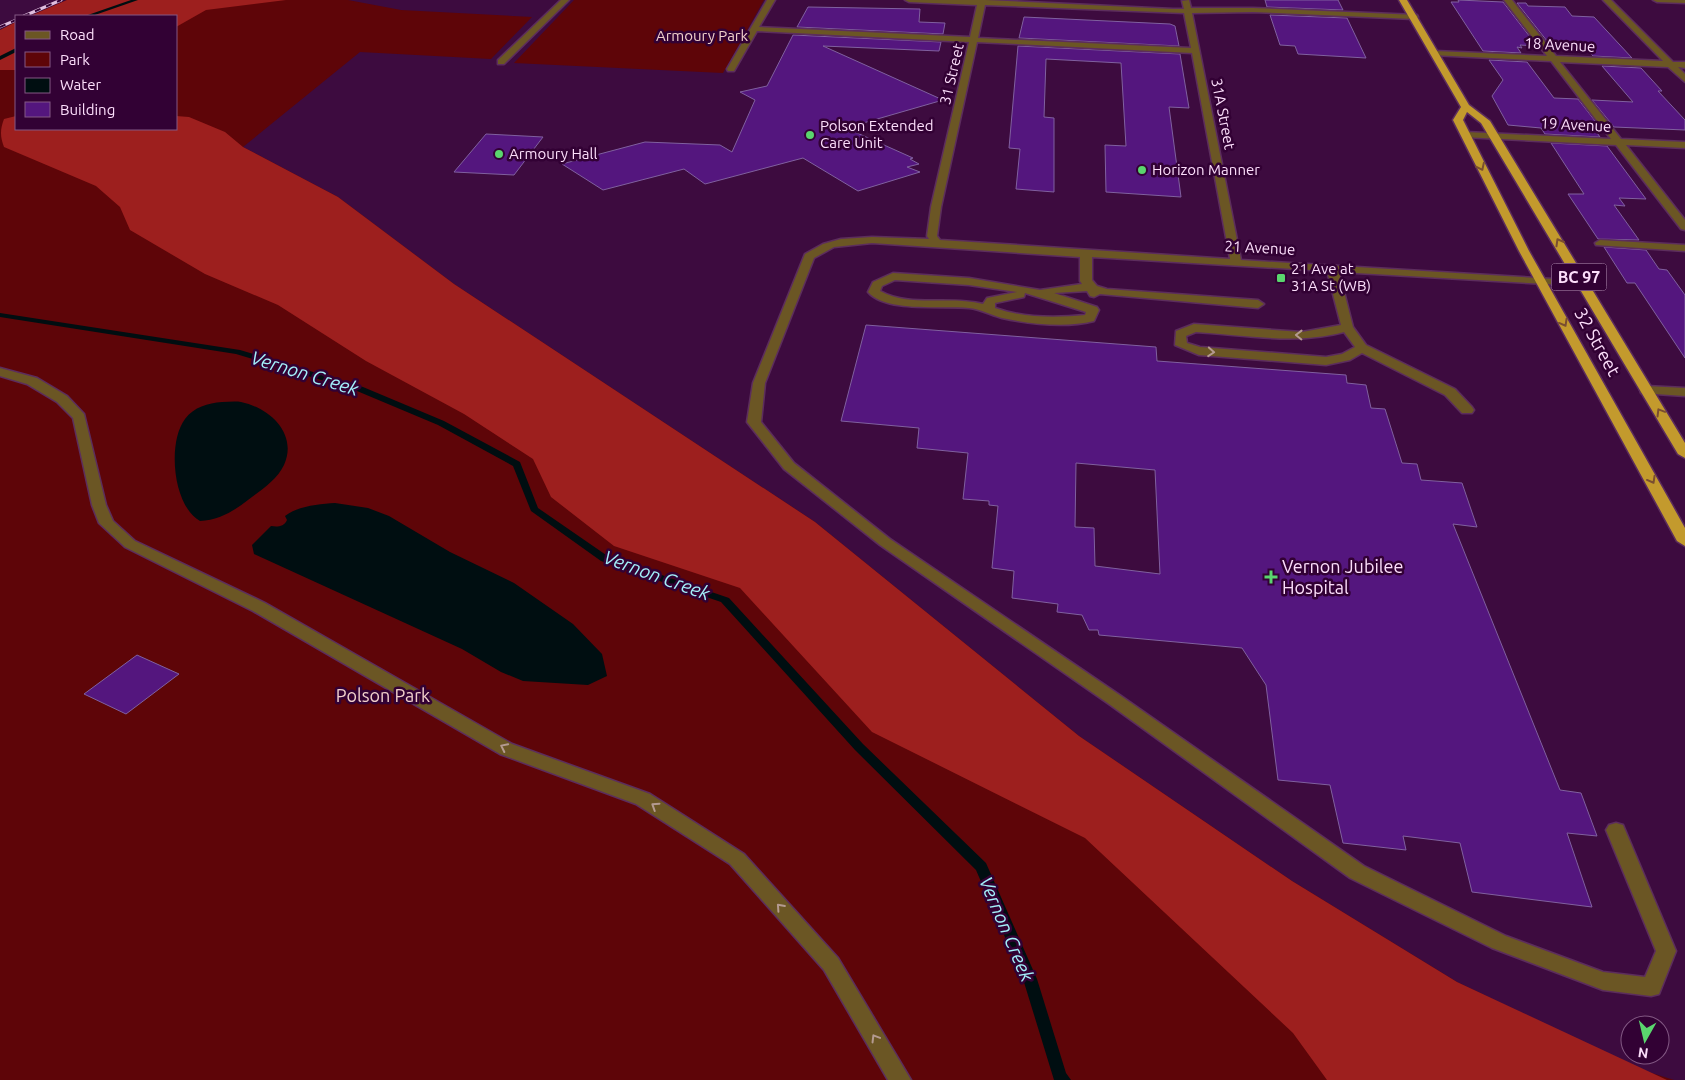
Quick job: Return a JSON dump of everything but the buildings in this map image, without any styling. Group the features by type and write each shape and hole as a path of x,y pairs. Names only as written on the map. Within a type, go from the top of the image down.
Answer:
{"highway":[{"name":"32 Street","path":"1403,0 1465,107 1485,121 1685,454"},
{"name":"32 Street","path":"1465,107 1458,120 1500,206 1685,541"}],"street":[{"path":"501,62 565,0"},
{"path":"731,69 771,0"},
{"path":"909,0 1174,11 1187,5 1414,17"},
{"path":"1508,0 1685,227"},
{"path":"1607,0 1685,78"},
{"path":"1657,0 1685,1"},
{"name":"31 Street","path":"936,242 932,236 936,207 981,2"},
{"name":"31A Street","path":"1187,5 1236,263"},
{"path":"754,29 1197,51"},
{"name":"18 Avenue","path":"1435,53 1685,65"},
{"name":"19 Avenue","path":"1466,134 1685,145"},
{"name":"21 Avenue","path":"1582,283 953,246 936,242 865,241 831,245 809,256 759,383 754,422 789,466 885,542 1115,700 1357,872 1499,942 1603,981 1651,988 1666,951 1616,830"},
{"path":"1600,243 1685,248"},
{"path":"1086,254 1086,281 1092,287 1095,299 1093,310 1090,318 1070,320 1006,315 966,305 893,300 879,296 874,292 877,284 893,276 976,282 1064,299 1093,310"},
{"path":"1332,268 1347,327 1362,348 1450,392 1467,410"},
{"path":"989,310 988,304 991,300 1073,287 1092,287 1106,292 1258,304"},
{"path":"1347,327 1322,334 1302,336 1194,328 1180,334 1181,345 1199,351 1326,360 1346,357 1362,348"},
{"path":"0,372 32,381 62,399 79,417 99,504 106,523 130,544 259,608 506,749 643,799 737,859 832,964 900,1080"},
{"path":"1646,390 1685,392"}],"green space":[{"name":"Polson Park","path":"67,0 348,0 401,10 532,17 491,59 360,52 243,147 338,197 454,284 815,522 1079,736 1292,881 1457,982 1620,1060 1620,1065 1631,1065 1674,1080 0,1080 0,30 15,22 15,130 178,130 178,15 32,15"},
{"name":"Armoury Park","path":"574,0 764,0 723,73 514,63"}],"shaded area":[{"path":"67,0 286,0 206,10 178,26 178,15 32,15"},
{"path":"15,22 15,70 0,70 0,30"},
{"path":"15,116 15,130 178,130 178,116 189,117 225,132 243,147 338,197 454,284 815,522 1079,736 1292,881 1457,982 1620,1058 1620,1065 1635,1065 1667,1080 1327,1080 1293,1033 1085,838 872,732 740,588 614,546 551,497 533,459 464,414 366,361 278,305 205,274 130,230 120,207 96,186 4,147 1,133 4,119"}],"water":[{"path":"222,402 241,402 252,405 271,416 284,433 287,443 287,454 281,470 263,488 226,514 214,519 200,521 191,513 184,502 179,488 175,458 176,443 179,430 185,419 193,411 202,406"},
{"path":"335,503 368,508 389,516 450,552 514,583 573,624 602,654 607,676 588,685 523,681 501,672 462,649 254,554 252,545 271,526 284,524 287,520 285,516 309,506"}],"waterway":[{"name":"Vernon Creek","path":"91,15 136,0"},
{"name":"Vernon Creek","path":"0,58 15,50"},
{"name":"Vernon Creek","path":"0,315 237,352 360,389 441,423 517,464 534,509 605,559 725,600 859,747 981,867 1030,979 1060,1076 1063,1080"}],"railway":[{"path":"26,15 61,0"},
{"path":"0,27 15,20"}],"place":[{"name":"Polson Extended Care Unit","path":"810,135"},
{"name":"Armoury Hall","path":"499,154"},
{"name":"Horizon Manner","path":"1142,170"},
{"name":"21 Ave at 31A St (WB)","path":"1281,278"},
{"name":"Vernon Jubilee Hospital","path":"1271,577"}]}
